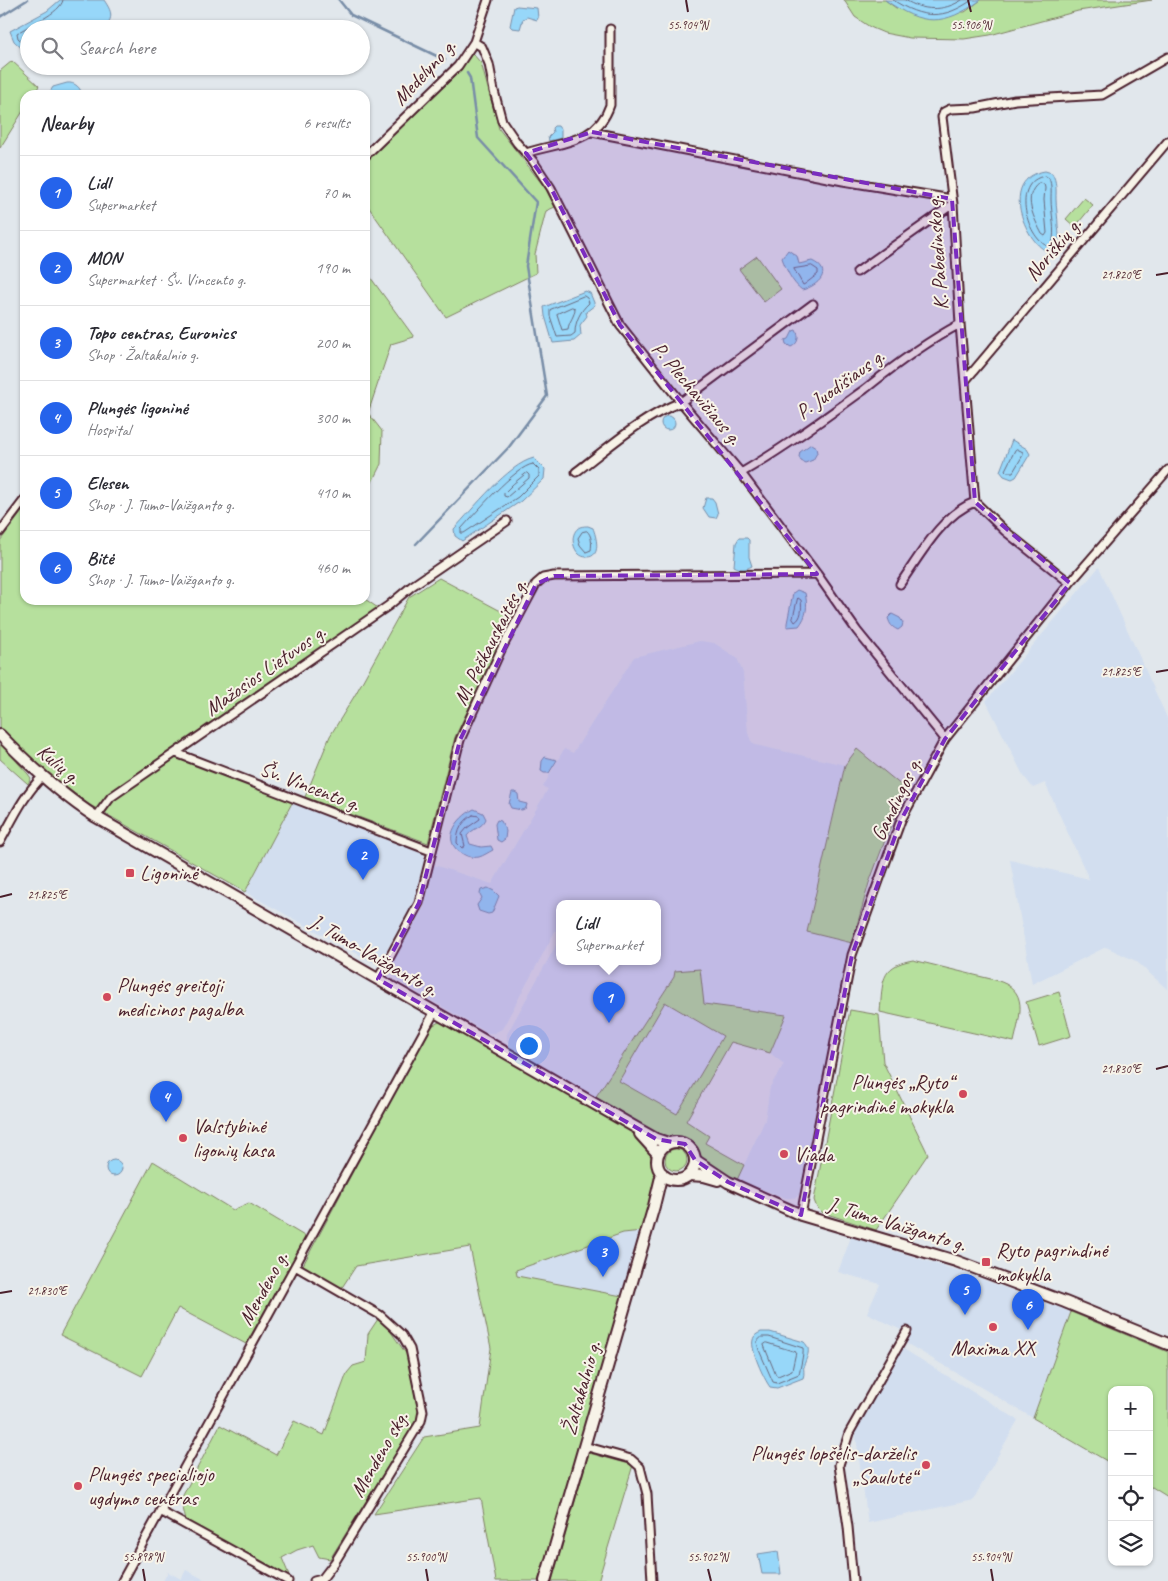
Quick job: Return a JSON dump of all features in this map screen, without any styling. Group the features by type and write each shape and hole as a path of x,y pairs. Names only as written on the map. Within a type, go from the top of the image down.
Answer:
{"main road":[{"name":"Kulių g.","path":"0,735 63,795 96,817"},
{"name":"J. Tumo-Vaižganto g.","path":"96,817 632,1126 656,1139 668,1143"},
{"name":"J. Tumo-Vaižganto g.","path":"632,1126 658,1154"},
{"path":"679,1142 685,1144 690,1148 695,1160 695,1166 689,1175 682,1179 673,1180 662,1174 657,1165 658,1154 668,1143 679,1142"},
{"name":"J. Tumo-Vaižganto g.","path":"695,1160 728,1182"},
{"name":"Žaltakalnio g.","path":"545,1581 662,1174"},
{"name":"J. Tumo-Vaižganto g.","path":"689,1175 704,1176 728,1182 801,1214 956,1261 1168,1344"},
{"name":"Žaltakalnio g.","path":"654,1206 673,1180"}],"street":[{"name":"Medelyno g.","path":"370,151 458,66 474,42 488,0"},
{"path":"526,154 581,138 600,126 610,106 610,29"},
{"name":"P. Plechavičiaus g.","path":"474,42 482,47 490,64 494,91 502,121 551,188 620,325 681,402 741,473 817,574 856,631 945,739"},
{"name":"K. Pabedinsko g.","path":"975,502 952,202 942,117 944,112 950,109 975,108 1014,100 1102,95 1168,57"},
{"path":"592,132 952,202"},
{"name":"Noriškių g.","path":"965,381 1168,141"},
{"path":"857,272 952,202"},
{"path":"576,472 632,430 668,407 681,402 813,304"},
{"name":"P. Juodišiaus g.","path":"741,473 822,420 912,353 960,324"},
{"name":"Gandingos g.","path":"801,1214 852,955 901,820 945,739 1070,583 1168,470"},
{"path":"900,584 928,543 950,518 965,506 975,502 1005,531 1070,583"},
{"path":"0,532 20,506"},
{"name":"Mažosios Lietuvos g.","path":"96,817 111,797 388,606 412,586 506,521"},
{"name":"M. Pečkauskaitės g.","path":"378,979 419,903 460,740 501,650 536,584 543,578 554,576 817,574"},
{"name":"Šv. Vincento g.","path":"176,753 431,851"},
{"path":"0,842 23,800 42,777"},
{"name":"Mendeno g.","path":"122,1581 435,1011"},
{"name":"Mendeno skg.","path":"296,1266 380,1315 402,1335 410,1349 423,1411 421,1421 335,1562 322,1579 314,1581"},
{"path":"853,1581 848,1527 839,1465 849,1433 907,1331"},
{"path":"584,1446 631,1459 640,1467 647,1494 652,1581"},
{"path":"160,1511 288,1581"}],"highlighted area":[{"path":"592,132 952,199 975,502 1070,583 945,739 901,820 852,955 801,1215 728,1182 695,1160 685,1144 656,1139 378,979 419,903 460,740 536,584 554,576 817,574 620,325 551,188 526,153"}],"shaded area":[{"path":"1099,567 1168,720 1168,990 1136,961 1106,947 1032,984 1010,860 1089,879 1045,783 1033,788 1023,775 986,701"},
{"path":"700,641 714,643 737,658 743,673 748,733 755,745 845,765 807,931 852,943 800,1193 797,1197 786,1198 737,1180 765,1120 770,1087 784,1064 770,1053 786,1015 704,1004 675,971 674,977 595,1098 513,1048 507,1041 507,1034 556,945 556,965 661,965 661,900 556,900 556,930 502,1029 494,1033 488,1033 398,981 390,970 392,963 424,907 434,865 492,884 548,789 543,787 564,749 573,753 634,657"},
{"path":"293,801 420,850 424,855 424,870 415,903 381,960 372,962 245,892"},
{"path":"665,1002 723,1036 677,1115 619,1081"},
{"path":"642,1231 622,1296 517,1276 516,1270 623,1233"},
{"path":"851,1237 965,1273 1071,1312 1033,1418 899,1339 901,1330 867,1313 880,1284 838,1272"},
{"name":"Plungės lopšelis-darželis „Saulutė“","path":"902,1348 1018,1420 973,1500 868,1523 855,1430"},
{"path":"186,1570 207,1581 163,1581 168,1572 181,1579"}],"green space":[{"path":"844,0 885,0 896,8 965,12 981,0 1152,0 1078,11 990,35 964,39 910,38 884,33 870,27 855,17"},
{"path":"472,53 481,63 499,129 546,189 555,207 546,211 535,254 536,273 446,317 370,209 370,156 454,77"},
{"path":"12,61 20,68 20,75 27,75 39,86 36,90 20,90 20,116 0,148 0,71"},
{"path":"1084,198 1093,205 1075,227 1066,219"},
{"path":"757,256 781,289 764,302 739,269"},
{"path":"370,277 414,337 391,344 370,407"},
{"path":"370,416 382,431 381,464 370,486"},
{"path":"20,515 20,605 370,605 370,602 378,608 169,754 293,801 245,892 90,805 50,775 0,727 0,541"},
{"path":"439,578 512,617 455,737 428,843 305,797 330,736 409,597"},
{"path":"0,743 31,778 28,784 0,759"},
{"path":"857,749 907,790 869,883 852,943 807,932 845,765"},
{"path":"913,960 995,980 1006,984 1014,990 1018,996 1020,1013 1014,1042 880,1012 883,984 888,971 902,963"},
{"path":"700,969 704,1004 786,1015 770,1053 731,1042 686,1121 709,1136 705,1143 744,1165 737,1180 709,1167 702,1161 690,1141 682,1138 666,1138 656,1134 595,1098 674,977 675,971","holes":["665,1002 723,1036 677,1114 619,1081"]},
{"path":"1059,992 1071,1036 1039,1046 1026,1002"},
{"path":"850,1010 879,1015 883,1062 928,1154 876,1230 821,1212 814,1200"},
{"path":"439,1022 632,1130 645,1141 649,1148 657,1176 642,1231 623,1233 516,1270 517,1276 622,1296 559,1516 538,1581 496,1581 481,1498 374,1514 424,1437 480,1428 491,1348 470,1247 356,1266 341,1289 302,1267 430,1027"},
{"path":"676,1149 684,1152 687,1160 684,1168 676,1171 668,1168 665,1160 668,1152"},
{"path":"153,1161 233,1210 249,1203 306,1237 246,1344 178,1308 142,1376 60,1335"},
{"path":"1071,1312 1168,1352 1168,1497 1153,1488 1153,1386 1108,1386 1108,1462 1033,1418"},
{"path":"378,1319 386,1325 407,1355 419,1416 330,1559 319,1557 313,1545 297,1550 282,1558 289,1575 286,1576 186,1521 181,1499 220,1425 276,1455 294,1421 324,1435 347,1373 353,1366 366,1362 368,1334"},
{"path":"589,1453 633,1465 598,1581 552,1581"}],"water":[{"path":"60,0 104,0 109,8 111,18 110,20 30,20 47,11"},
{"path":"885,0 981,0 955,15 933,20 911,15"},
{"path":"514,7 537,8 537,20 527,17 523,19 520,29 512,28 510,26"},
{"path":"20,26 20,47 14,41 10,31"},
{"path":"73,83 80,90 51,90 53,87"},
{"path":"558,126 561,130 561,138 549,141 548,137 553,132 552,128"},
{"path":"1045,171 1052,173 1054,176 1059,234 1056,248 1049,251 1040,247 1031,236 1019,205 1021,190 1028,178"},
{"path":"788,250 797,256 799,264 812,261 819,265 823,274 818,282 802,290 795,284 782,258"},
{"path":"585,291 590,293 595,305 586,312 587,316 580,325 581,335 574,341 553,343 544,307"},
{"path":"796,330 798,340 791,347 786,344 785,340 789,339 793,331"},
{"path":"668,416 673,418 675,423 673,428 668,430 663,428 661,423 663,418"},
{"path":"1012,440 1027,449 1030,454 1016,477 1012,479 1004,476 1000,471"},
{"path":"811,444 816,447 817,453 813,460 805,463 799,457 800,452"},
{"path":"534,458 545,469 544,479 521,501 462,541 455,536 454,529 491,488 513,469"},
{"path":"706,498 712,498 715,502 718,514 716,518 709,517 703,508"},
{"path":"588,526 593,528 597,546 595,554 586,557 581,555 575,548 573,536 580,527"},
{"path":"739,538 747,538 749,540 749,557 752,566 745,569 734,566 736,543"},
{"path":"797,590 805,593 807,607 805,615 799,626 787,627 793,593"},
{"path":"892,614 900,618 903,623 902,627 898,630 892,626 888,618"},
{"path":"545,757 557,760 549,773 541,771 542,761"},
{"path":"512,792 518,794 519,802 527,804 526,808 522,810 511,808 509,804"},
{"path":"474,809 483,813 486,819 467,836 470,844 481,847 491,846 493,850 481,856 471,857 456,849 452,843 452,837 453,830 461,818"},
{"path":"497,820 501,821 506,831 505,839 501,842 497,840 495,824"},
{"path":"488,888 499,896 492,913 488,914 479,911 477,905 482,898 481,890"},
{"path":"114,1160 120,1162 122,1168 120,1174 114,1176 108,1174 106,1168 108,1162"},
{"path":"761,1332 770,1332 804,1342 808,1350 803,1378 777,1388 770,1387 755,1357 753,1338"},
{"path":"778,1551 781,1574 762,1574 758,1554"}],"waterway":[{"path":"0,17 27,0"},
{"path":"339,0 351,15 361,20"},
{"path":"370,24 445,60"},
{"path":"416,544 509,447 547,396 526,266 536,202 478,138 470,78 467,73"}],"place":[{"name":"Ligoninė","path":"130,873"},
{"name":"MON","path":"363,880"},
{"name":"Plungės greitoji medicinos pagalba","path":"107,997"},
{"name":"Lidl","path":"609,1023"},
{"name":"Plungės „Ryto“ pagrindinė mokykla","path":"963,1094"},
{"name":"Plungės ligoninė","path":"166,1122"},
{"name":"Valstybinė ligonių kasa","path":"183,1138"},
{"name":"Viada","path":"784,1154"},
{"name":"Ryto pagrindinė mokykla","path":"986,1262"},
{"name":"Topo centras, Euronics","path":"603,1277"},
{"name":"Elesen","path":"965,1315"},
{"name":"Maxima XX","path":"993,1327"},
{"name":"Bitė","path":"1028,1330"},
{"name":"Plungės lopšelis-darželis „Saulutė“","path":"926,1465"},
{"name":"Plungės specialiojo ugdymo centras","path":"78,1486"}]}
